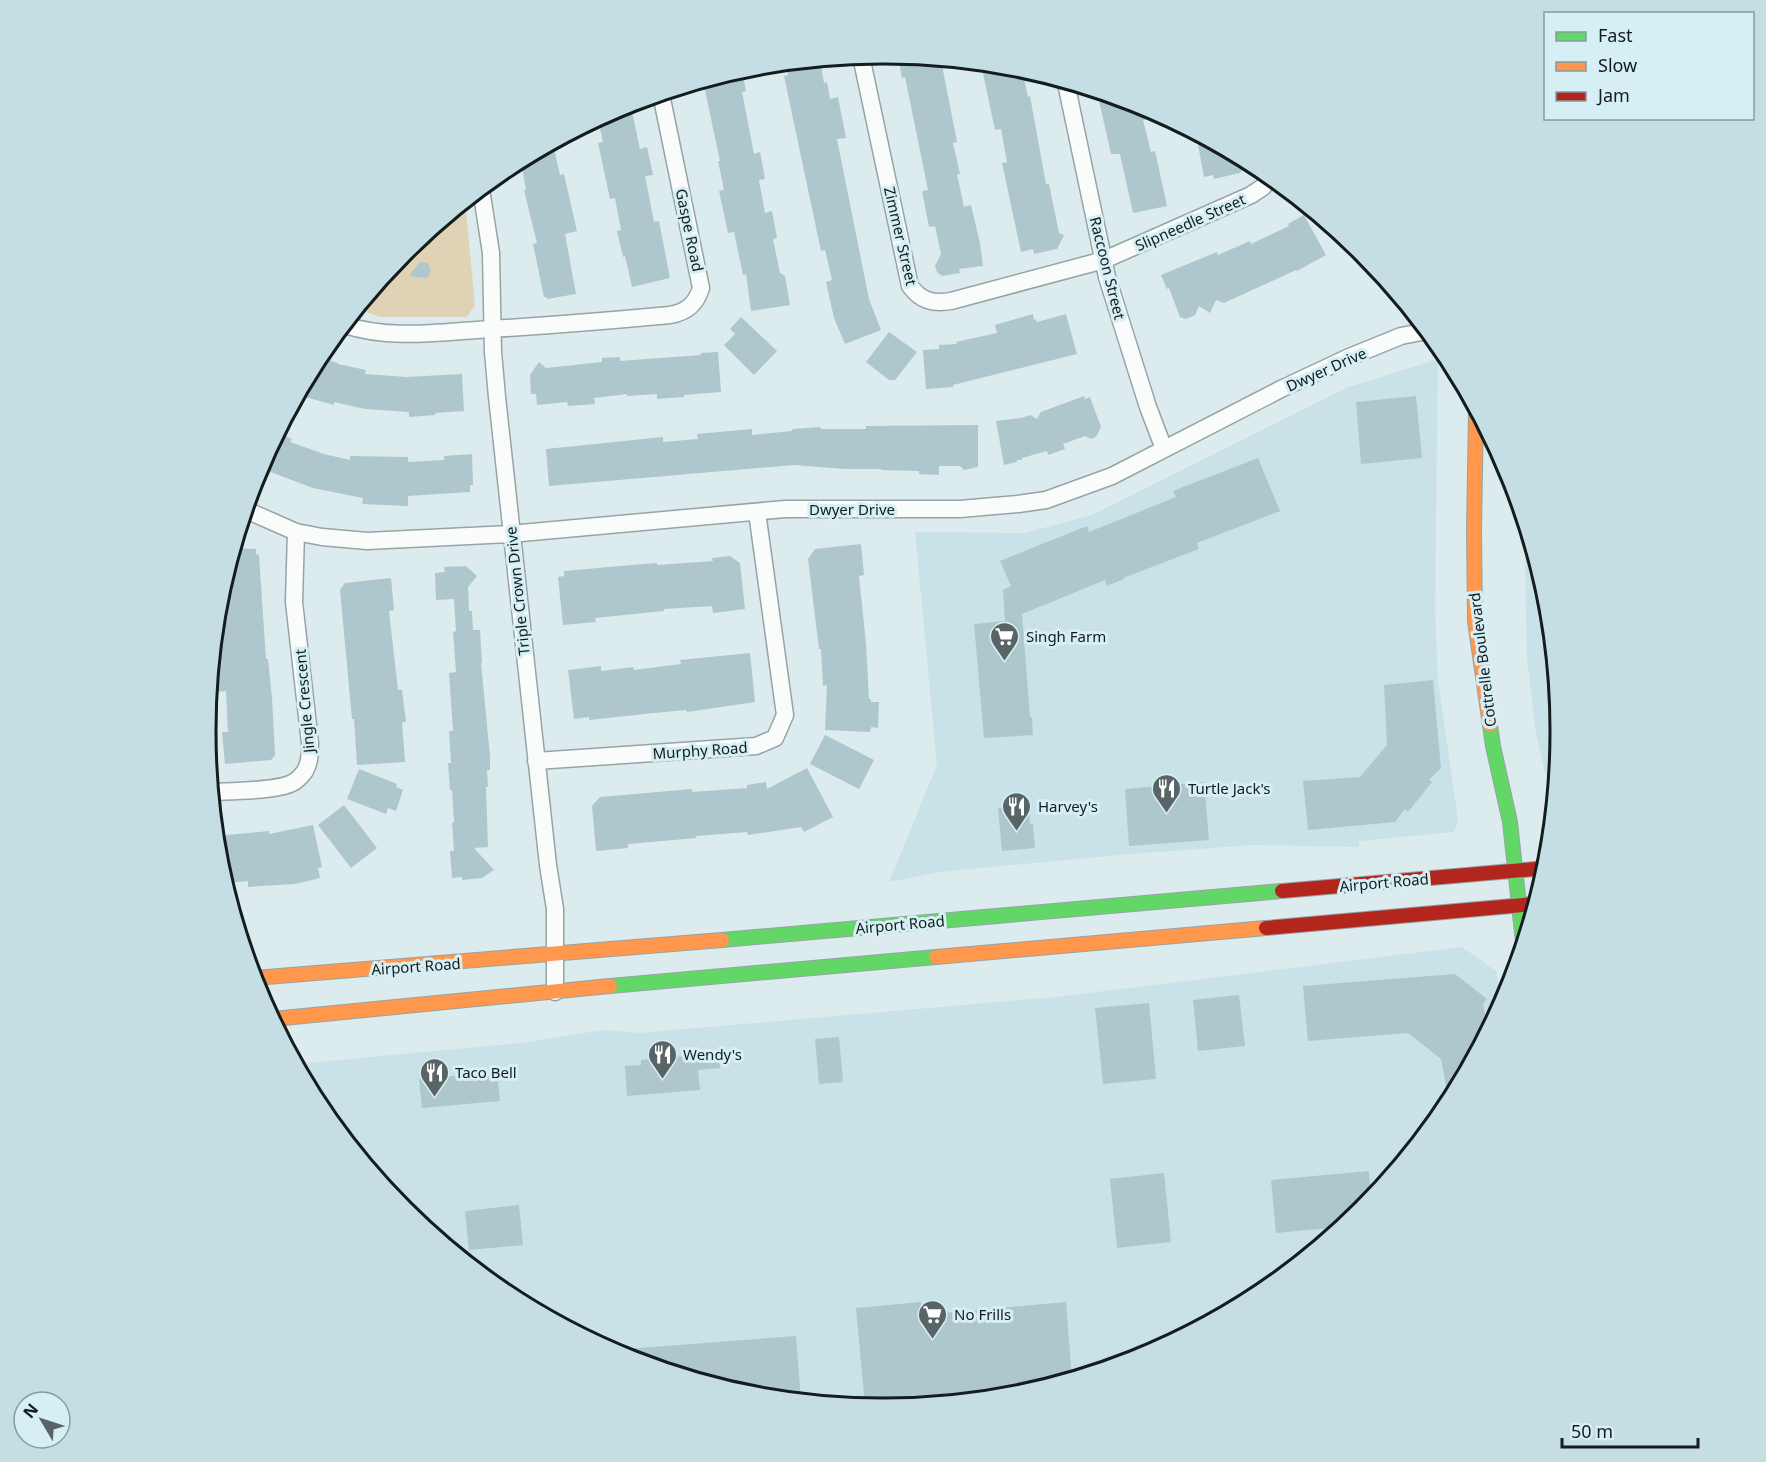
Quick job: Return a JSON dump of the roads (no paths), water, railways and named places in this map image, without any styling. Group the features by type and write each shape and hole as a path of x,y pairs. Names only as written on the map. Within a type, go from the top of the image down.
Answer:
{"main road":[{"name":"Cottrelle Boulevard","path":"1476,426 1475,621 1493,746 1510,822 1521,923"},
{"name":"Airport Road","path":"264,977 555,955 1535,869"},
{"path":"281,1018 1527,905"}],"street":[{"name":"Zimmer Street","path":"863,65 910,286 915,293 935,303 951,301 1104,260"},
{"name":"Raccoon Street","path":"1068,91 1107,277 1148,407 1164,449"},
{"name":"Gaspe Road","path":"492,329 670,315 688,309 698,300 701,288 699,271 663,102"},
{"name":"Slipneedle Street","path":"1104,260 1251,195 1264,185"},
{"name":"Triple Crown Drive","path":"482,198 490,253 495,375 510,534 555,909 555,992"},
{"path":"352,327 363,331 421,334 492,329"},
{"name":"Dwyer Drive","path":"253,513 296,532 367,541 510,534 785,509 960,509 1046,500 1112,476 1281,389 1347,358 1401,336 1417,333"},
{"name":"Murphy Road","path":"536,761 756,746 775,738 785,715 757,512"},
{"name":"Jingle Crescent","path":"220,791 291,784 300,777 310,759 294,602 296,532"}],"place":[{"name":"Singh Farm","path":"1005,662"},
{"name":"Turtle Jack's","path":"1167,814"},
{"name":"Harvey's","path":"1017,832"},
{"name":"Wendy's","path":"662,1080"},
{"name":"Taco Bell","path":"434,1098"},
{"name":"No Frills","path":"933,1340"}]}
